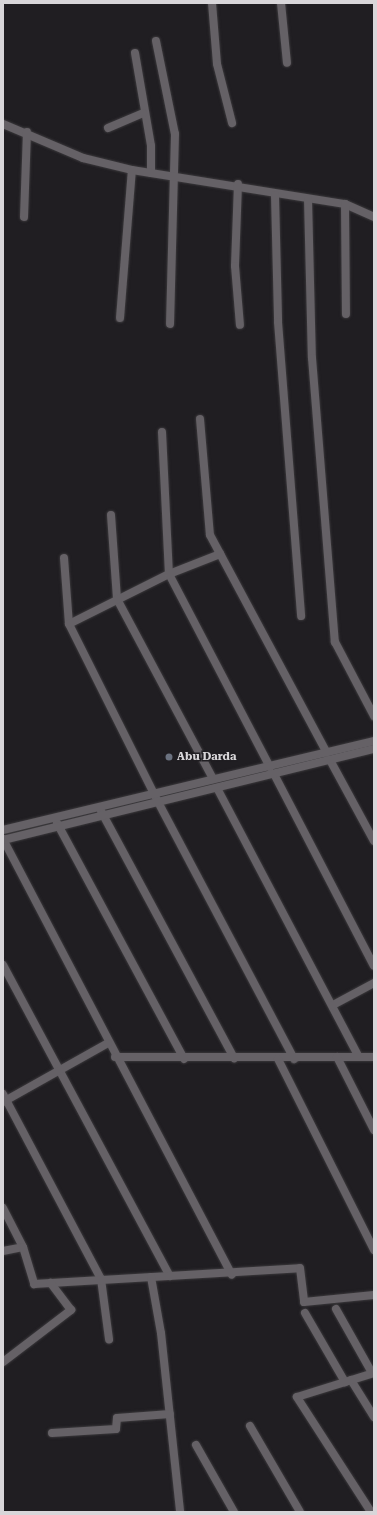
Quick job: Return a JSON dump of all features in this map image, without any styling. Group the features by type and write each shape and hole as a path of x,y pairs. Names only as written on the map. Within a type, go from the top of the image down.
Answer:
{"street":[{"path":"212,3 217,64 232,123"},
{"path":"281,3 287,63"},
{"path":"156,40 175,134 170,324"},
{"path":"135,53 143,113 151,146 151,173"},
{"path":"108,128 143,113"},
{"path":"3,124 27,132 83,158 132,170 238,184 275,195 345,204 374,217"},
{"path":"24,217 27,132"},
{"path":"120,318 132,170"},
{"path":"238,184 235,266 240,325"},
{"path":"275,195 278,322 301,616"},
{"path":"308,199 312,358 335,642 374,716"},
{"path":"345,204 346,314"},
{"path":"200,419 210,535 374,841"},
{"path":"162,432 169,574 374,966"},
{"path":"111,515 117,599 213,779"},
{"path":"70,624 169,574 220,554"},
{"path":"64,558 70,624 157,798 294,1059"},
{"path":"3,830 57,822 157,798 217,788 272,770 329,756 374,741"},
{"path":"329,756 374,749"},
{"path":"157,798 213,779 272,770"},
{"path":"217,788 333,1005 359,1057"},
{"path":"101,812 234,1058"},
{"path":"57,822 3,840 108,1044 232,1275"},
{"path":"57,822 184,1059"},
{"path":"3,965 170,1276"},
{"path":"333,1005 374,983"},
{"path":"108,1044 4,1099 100,1279 109,1339"},
{"path":"115,1057 184,1059 374,1057"},
{"path":"337,1058 374,1130"},
{"path":"278,1059 374,1250"},
{"path":"3,1208 23,1247 33,1284 100,1279 232,1275 300,1268 304,1302 374,1295"},
{"path":"3,1251 23,1247"},
{"path":"151,1277 170,1414 180,1512"},
{"path":"3,1362 70,1312 51,1283"},
{"path":"336,1309 373,1373 297,1397 371,1512"},
{"path":"305,1313 348,1381 374,1417"},
{"path":"52,1433 116,1429 117,1418 170,1414"},
{"path":"250,1426 300,1512"},
{"path":"196,1445 234,1512"}],"place":[{"name":"Abu Darda","path":"169,757"}]}
